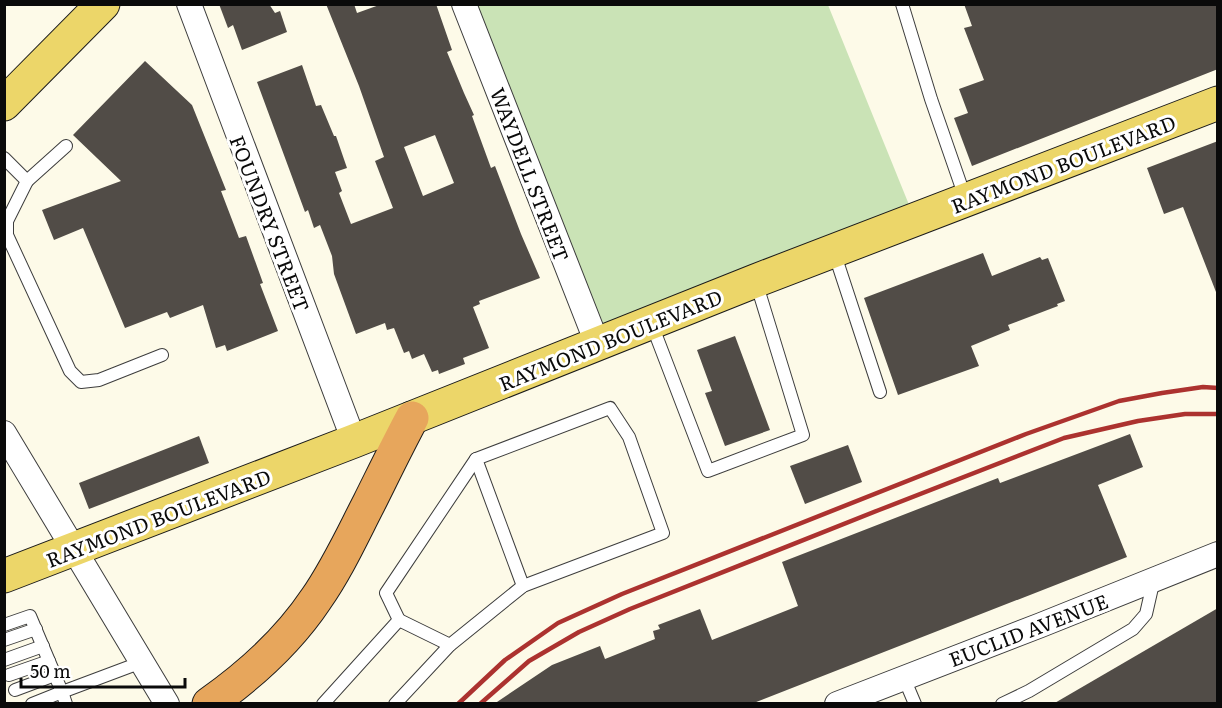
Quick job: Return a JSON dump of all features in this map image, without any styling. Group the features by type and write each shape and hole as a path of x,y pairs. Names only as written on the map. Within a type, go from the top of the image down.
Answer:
{"highway":[{"path":"209,704 251,673 296,626 316,601 345,551 412,418"}],"main road":[{"path":"4,104 103,4"},
{"name":"RAYMOND BOULEVARD","path":"4,576 354,441 755,281 1218,103"}],"street":[{"name":"FOUNDRY STREET","path":"189,4 354,441"},
{"name":"WAYDELL STREET","path":"464,4 597,343"},
{"path":"4,433 166,704"},
{"name":"EUCLID AVENUE","path":"837,704 1218,554"}],"lane":[{"path":"902,4 931,99 966,200"},
{"path":"66,146 27,181 7,221 7,235 70,372 81,382 99,380 162,355"},
{"path":"4,158 27,181"},
{"path":"834,251 880,392"},
{"path":"651,322 708,471 803,435 755,281"},
{"path":"395,704 450,645 523,586 663,533 629,437 610,408 476,459 386,593 399,620 450,645"},
{"path":"476,459 523,586"},
{"path":"1002,704 1029,691 1133,629 1146,614 1155,579"},
{"path":"4,625 30,616 64,698"},
{"path":"323,704 399,620"},
{"path":"4,640 36,629"},
{"path":"4,660 43,646"},
{"path":"9,675 49,661"},
{"path":"32,704 64,698 142,662"},
{"path":"15,690 55,675"},
{"path":"904,678 915,704"}],"green space":[{"path":"476,5 828,5 916,222 593,341"}],"building":[{"path":"219,4 269,4 275,13 280,11 287,32 242,50 233,25 228,28"},
{"path":"326,4 354,4 357,13 382,4 436,4 452,50 447,52 474,115 472,116 491,168 495,166 540,278 479,301 480,304 473,307 489,348 463,358 465,364 439,374 438,370 432,372 424,354 412,359 409,351 404,353 394,328 387,330 385,323 356,334 334,274 332,256 320,225 314,228 308,210 305,212 257,82 302,65 316,106 321,105 334,136 336,136 347,168 335,172 342,191 339,193 351,224 393,208 375,161 384,157","holes":["435,135 454,183 423,196 404,147"]},
{"path":"964,4 1218,4 1218,69 972,166 954,118 968,113 959,89 984,80 964,28 972,26"},
{"path":"145,61 192,105 226,190 221,191 239,238 246,236 263,283 260,284 278,331 227,351 225,345 216,348 203,305 170,318 167,312 125,328 83,228 54,240 42,210 121,181 73,135"},
{"path":"1218,141 1218,292 1216,292 1183,207 1164,214 1147,168"},
{"path":"983,253 992,276 1040,257 1042,260 1048,258 1065,301 1057,304 1058,306 1008,325 1010,330 971,346 979,366 898,395 864,298"},
{"path":"735,336 770,430 725,446 705,393 712,391 697,350"},
{"path":"1130,434 1143,467 1098,485 1127,557 751,704 494,704 552,665 600,646 605,659 655,639 653,631 660,629 658,625 700,609 712,640 798,606 782,562 998,478 1000,483"},
{"path":"199,436 209,463 89,509 79,483"},
{"path":"848,445 862,482 805,504 790,466"},
{"path":"1218,608 1218,704 1053,704"}],"railway":[{"path":"458,704 505,660 558,623 622,594 1026,434 1119,401 1203,387 1218,388"},
{"path":"480,704 529,661 579,632 630,609 879,510 1064,438 1138,421 1185,414 1218,414"}]}
